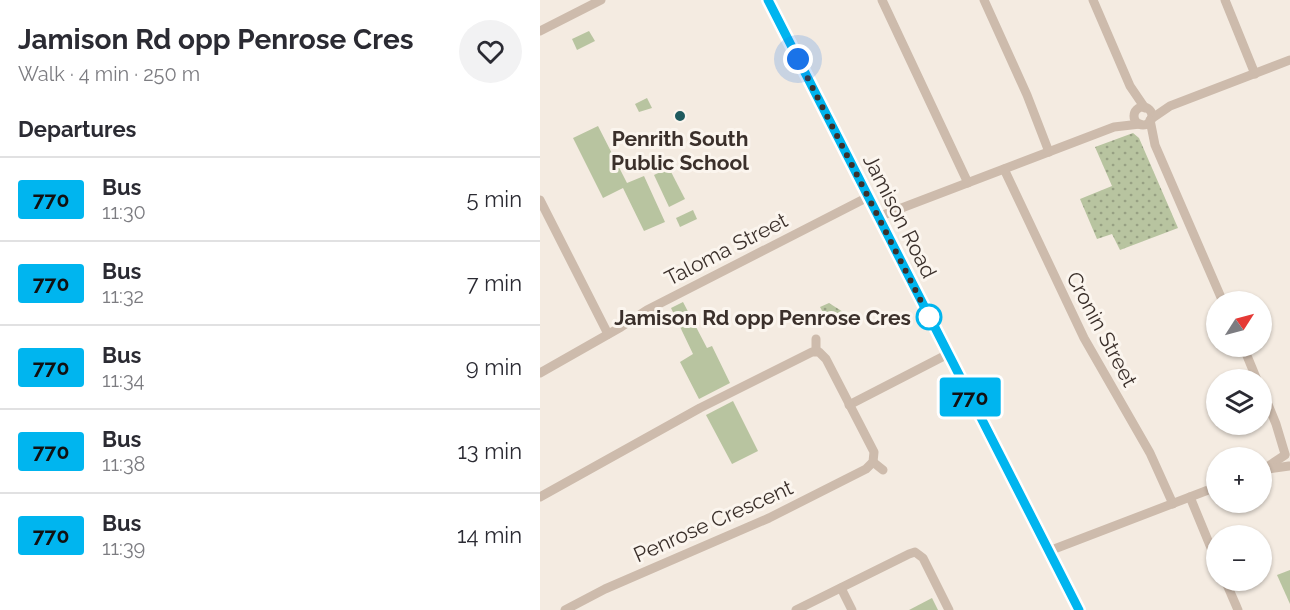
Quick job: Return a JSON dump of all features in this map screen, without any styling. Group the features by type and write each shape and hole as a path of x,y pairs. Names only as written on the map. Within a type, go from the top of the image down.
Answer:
{"main road":[{"name":"Jamison Road","path":"768,0 1079,610"}],"street":[{"path":"540,31 601,0"},
{"path":"882,0 968,183"},
{"path":"984,0 1027,95 1049,152"},
{"path":"1093,0 1130,86 1151,114 1155,145 1218,291"},
{"path":"1225,0 1255,74"},
{"path":"1114,127 1147,123 1170,106 1290,60"},
{"path":"1130,86 1136,121 1155,145"},
{"path":"878,217 1114,127 1138,109 1170,106"},
{"name":"Cronin Street","path":"1004,169 1084,338 1150,453 1173,504"},
{"name":"Taloma Street","path":"540,373 646,310 868,197"},
{"path":"540,200 608,334"},
{"path":"816,339 816,351"},
{"path":"816,351 826,359 872,448 873,462 883,470"},
{"path":"540,497 700,408 816,351"},
{"path":"849,405 948,354"},
{"path":"1272,414 1287,453 1284,462 1290,467"},
{"path":"1276,424 1290,445"},
{"path":"1272,463 1287,453"},
{"name":"Penrose Crescent","path":"565,610 604,589 769,518 866,469 873,462"},
{"path":"1272,469 1290,467"},
{"path":"1049,550 1206,491"},
{"path":"1190,497 1206,536"},
{"path":"796,610 917,552 923,558 949,610"},
{"path":"841,588 852,610"},
{"path":"1230,591 1238,610"}],"green space":[{"path":"589,31 595,41 577,50 572,39"},
{"path":"647,98 652,108 639,112 635,104"},
{"path":"598,126 627,183 644,176 665,222 644,231 623,188 603,198 573,138"},
{"path":"1133,133 1139,138 1178,228 1120,250 1112,234 1097,239 1080,199 1112,186 1095,147"},
{"path":"669,168 685,199 669,207 654,175"},
{"path":"693,210 697,219 680,227 676,218"},
{"path":"683,302 707,348 712,346 730,383 699,399 680,362 693,354 671,308"},
{"path":"829,303 851,317 831,327 820,307"},
{"path":"733,401 758,451 732,464 706,415"},
{"path":"1290,570 1290,604 1277,575"},
{"path":"932,598 938,610 909,610"}],"bus line":[{"name":"770","path":"768,0 1079,610"}],"place":[{"name":"Penrith South Public School","path":"680,116"},
{"name":"Jamison Rd opp Penrose Cres","path":"929,317"}],"route":[{"path":"798,59 929,317"}]}
